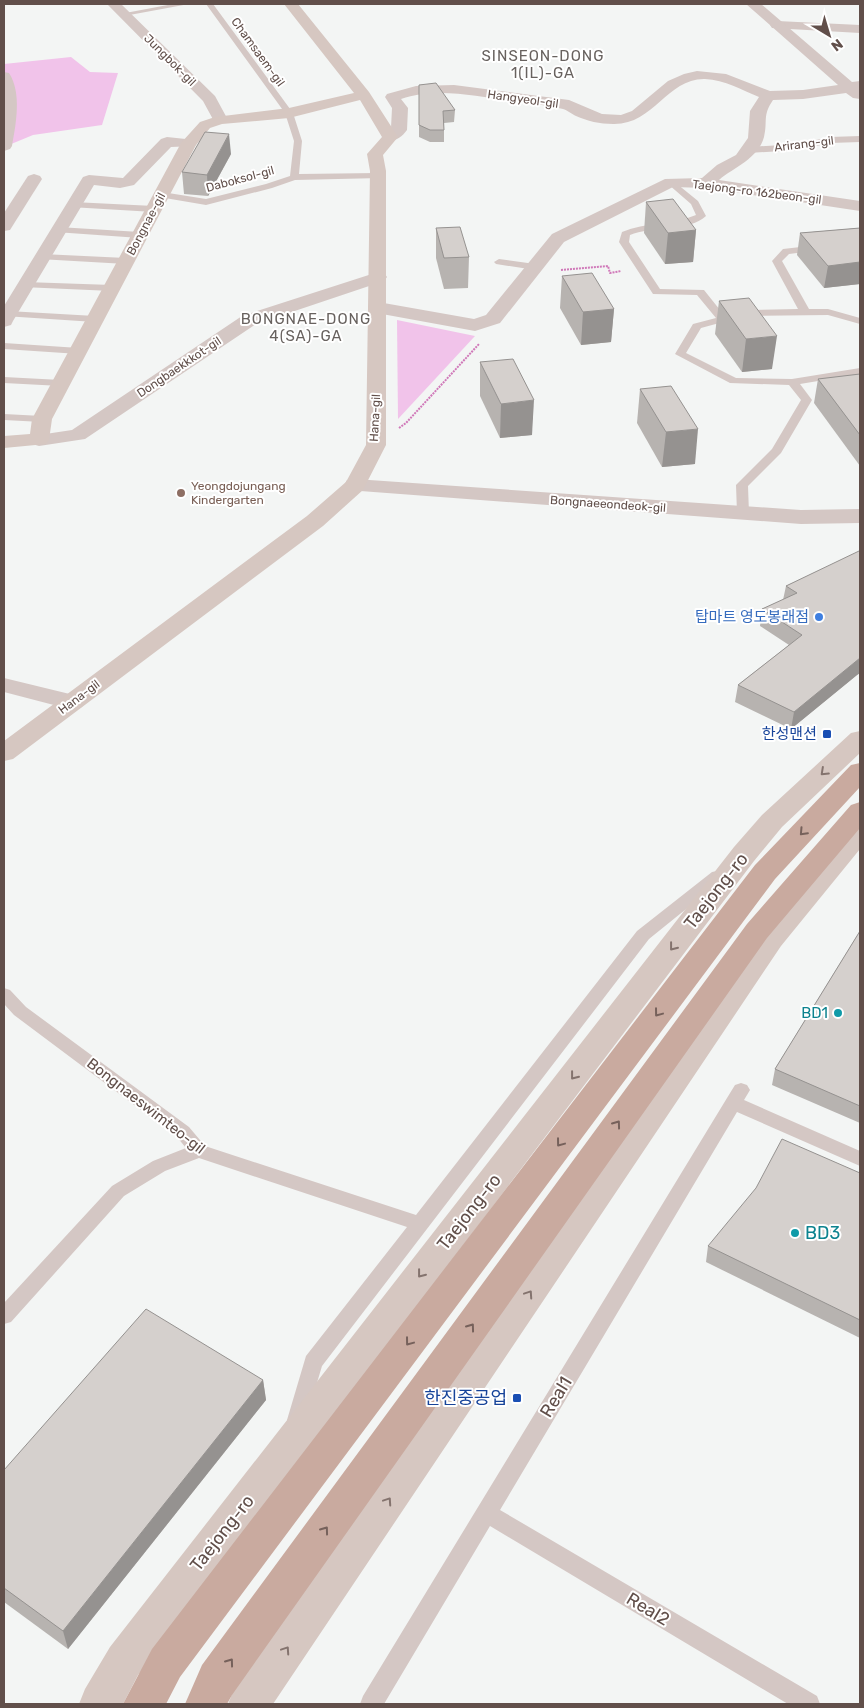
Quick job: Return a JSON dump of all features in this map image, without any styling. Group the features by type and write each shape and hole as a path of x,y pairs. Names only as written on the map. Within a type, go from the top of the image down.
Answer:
{"highway":[{"path":"144,1704 166,1663 764,872 860,771"},
{"path":"206,1704 217,1680 757,931 860,811"}],"main road":[{"path":"291,4 364,95 390,137"},
{"name":"Bongnae-gil","path":"39,440 42,419 189,143 205,125 220,120 289,113 364,95"},
{"name":"Hana-gil","path":"4,753 315,520 355,485 376,445 378,176 376,154 390,137"},
{"path":"4,442 39,440"},
{"name":"Taejong-ro","path":"100,1704 124,1661 744,854 772,820 860,739"},
{"path":"249,1704 771,939 860,831"}],"street":[{"path":"753,4 857,90"},
{"name":"Jungbok-gil","path":"119,9 210,99 220,120"},
{"path":"777,25 860,29"},
{"path":"4,76 8,97 8,124 4,146"},
{"name":"Hangyeol-gil","path":"390,137 400,130 400,108 392,97 404,92 422,89 448,88 569,105 576,110 611,120 636,115 658,95 675,83 691,76 728,78 768,95 857,90"},
{"name":"Arirang-gil","path":"748,150 756,138 758,111 768,95"},
{"path":"6,318 88,180 127,183 136,178 140,169 167,142 189,143"},
{"path":"706,183 723,168 742,158 748,150"},
{"path":"4,226 34,179"},
{"name":"Taejong-ro 162beon-gil","path":"378,308 475,325 493,319 558,238 671,182 706,183 860,206"},
{"name":"Dongbaekkkot-gil","path":"39,440 78,435 249,320 378,277"},
{"name":"Bongnaeeondeok-gil","path":"355,485 743,513 801,516 860,516"},
{"path":"4,686 73,702"}],"lane":[{"path":"119,9 185,4"},
{"name":"Chamsaem-gil","path":"209,4 289,113"},
{"name":"Daboksol-gil","path":"289,113 298,141 294,177"},
{"name":"Arirang-gil","path":"748,150 798,147 830,140 860,139"},
{"name":"Daboksol-gil","path":"73,205 206,202 269,186 294,177 378,176"},
{"path":"671,182 695,203 701,216 690,222 636,228 625,234 624,242 657,292 700,292 722,319"},
{"path":"58,230 140,235"},
{"path":"805,312 777,261 786,251 832,247"},
{"path":"42,257 126,261"},
{"path":"499,262 535,267"},
{"path":"25,285 112,288"},
{"path":"860,321 828,312 745,313 697,326 680,354 734,381 792,382 820,379 860,371"},
{"path":"6,318 96,319"},
{"path":"4,346 79,350"},
{"path":"4,380 61,384"},
{"path":"743,513 742,485 777,451 807,400 792,382"},
{"path":"4,416 42,419"},
{"path":"290,1446 312,1362 643,935 744,854"},
{"name":"Bongnaeswimteo-gil","path":"4,994 20,1011 183,1132 199,1152 420,1224"},
{"name":"Real1","path":"371,1704 737,1097 860,1159"},
{"path":"4,1316 118,1191 159,1166 199,1152"},
{"name":"Real2","path":"486,1513 809,1704"}],"path":[{"path":"566,263 560,270 608,266 610,273 642,268"},
{"path":"376,445 406,423 483,340"}],"shaded area":[{"path":"71,57 90,72 118,73 102,125 33,135 4,147 4,64"},
{"path":"397,320 475,336 398,419"}],"building":[{"path":"436,83 455,110 443,111 444,130 430,130 419,125 419,85"},
{"path":"205,132 229,134 207,175 182,172"},
{"path":"673,199 696,230 668,233 646,202"},
{"path":"460,227 469,257 444,258 436,228"},
{"path":"860,228 860,262 828,266 800,233"},
{"path":"592,273 614,309 583,312 562,276"},
{"path":"749,298 777,336 746,339 719,301"},
{"path":"513,359 534,400 501,404 480,362"},
{"path":"860,374 860,435 818,379"},
{"path":"671,386 698,429 666,432 640,389"},
{"path":"859,551 860,658 794,712 738,685 802,635 762,609 797,593 786,586"},
{"name":"BD1","path":"860,931 860,1106 775,1069"},
{"name":"BD3","path":"782,1139 860,1173 860,1320 708,1246 756,1188"},
{"path":"146,1309 263,1380 63,1631 4,1588 4,1470"}],"place":[{"name":"Yeongdojungang Kindergarten","path":"181,493"},
{"name":"탑마트 영도봉래점","path":"819,617"},
{"name":"한성맨션","path":"827,734"},
{"name":"BD1","path":"838,1013"},
{"name":"BD3","path":"795,1233"},
{"name":"한진중공업","path":"517,1398"}],"district":[{"name":"SINSEON-DONG 1(IL)-GA","path":"543,64"},
{"name":"BONGNAE-DONG 4(SA)-GA","path":"306,328"}]}
